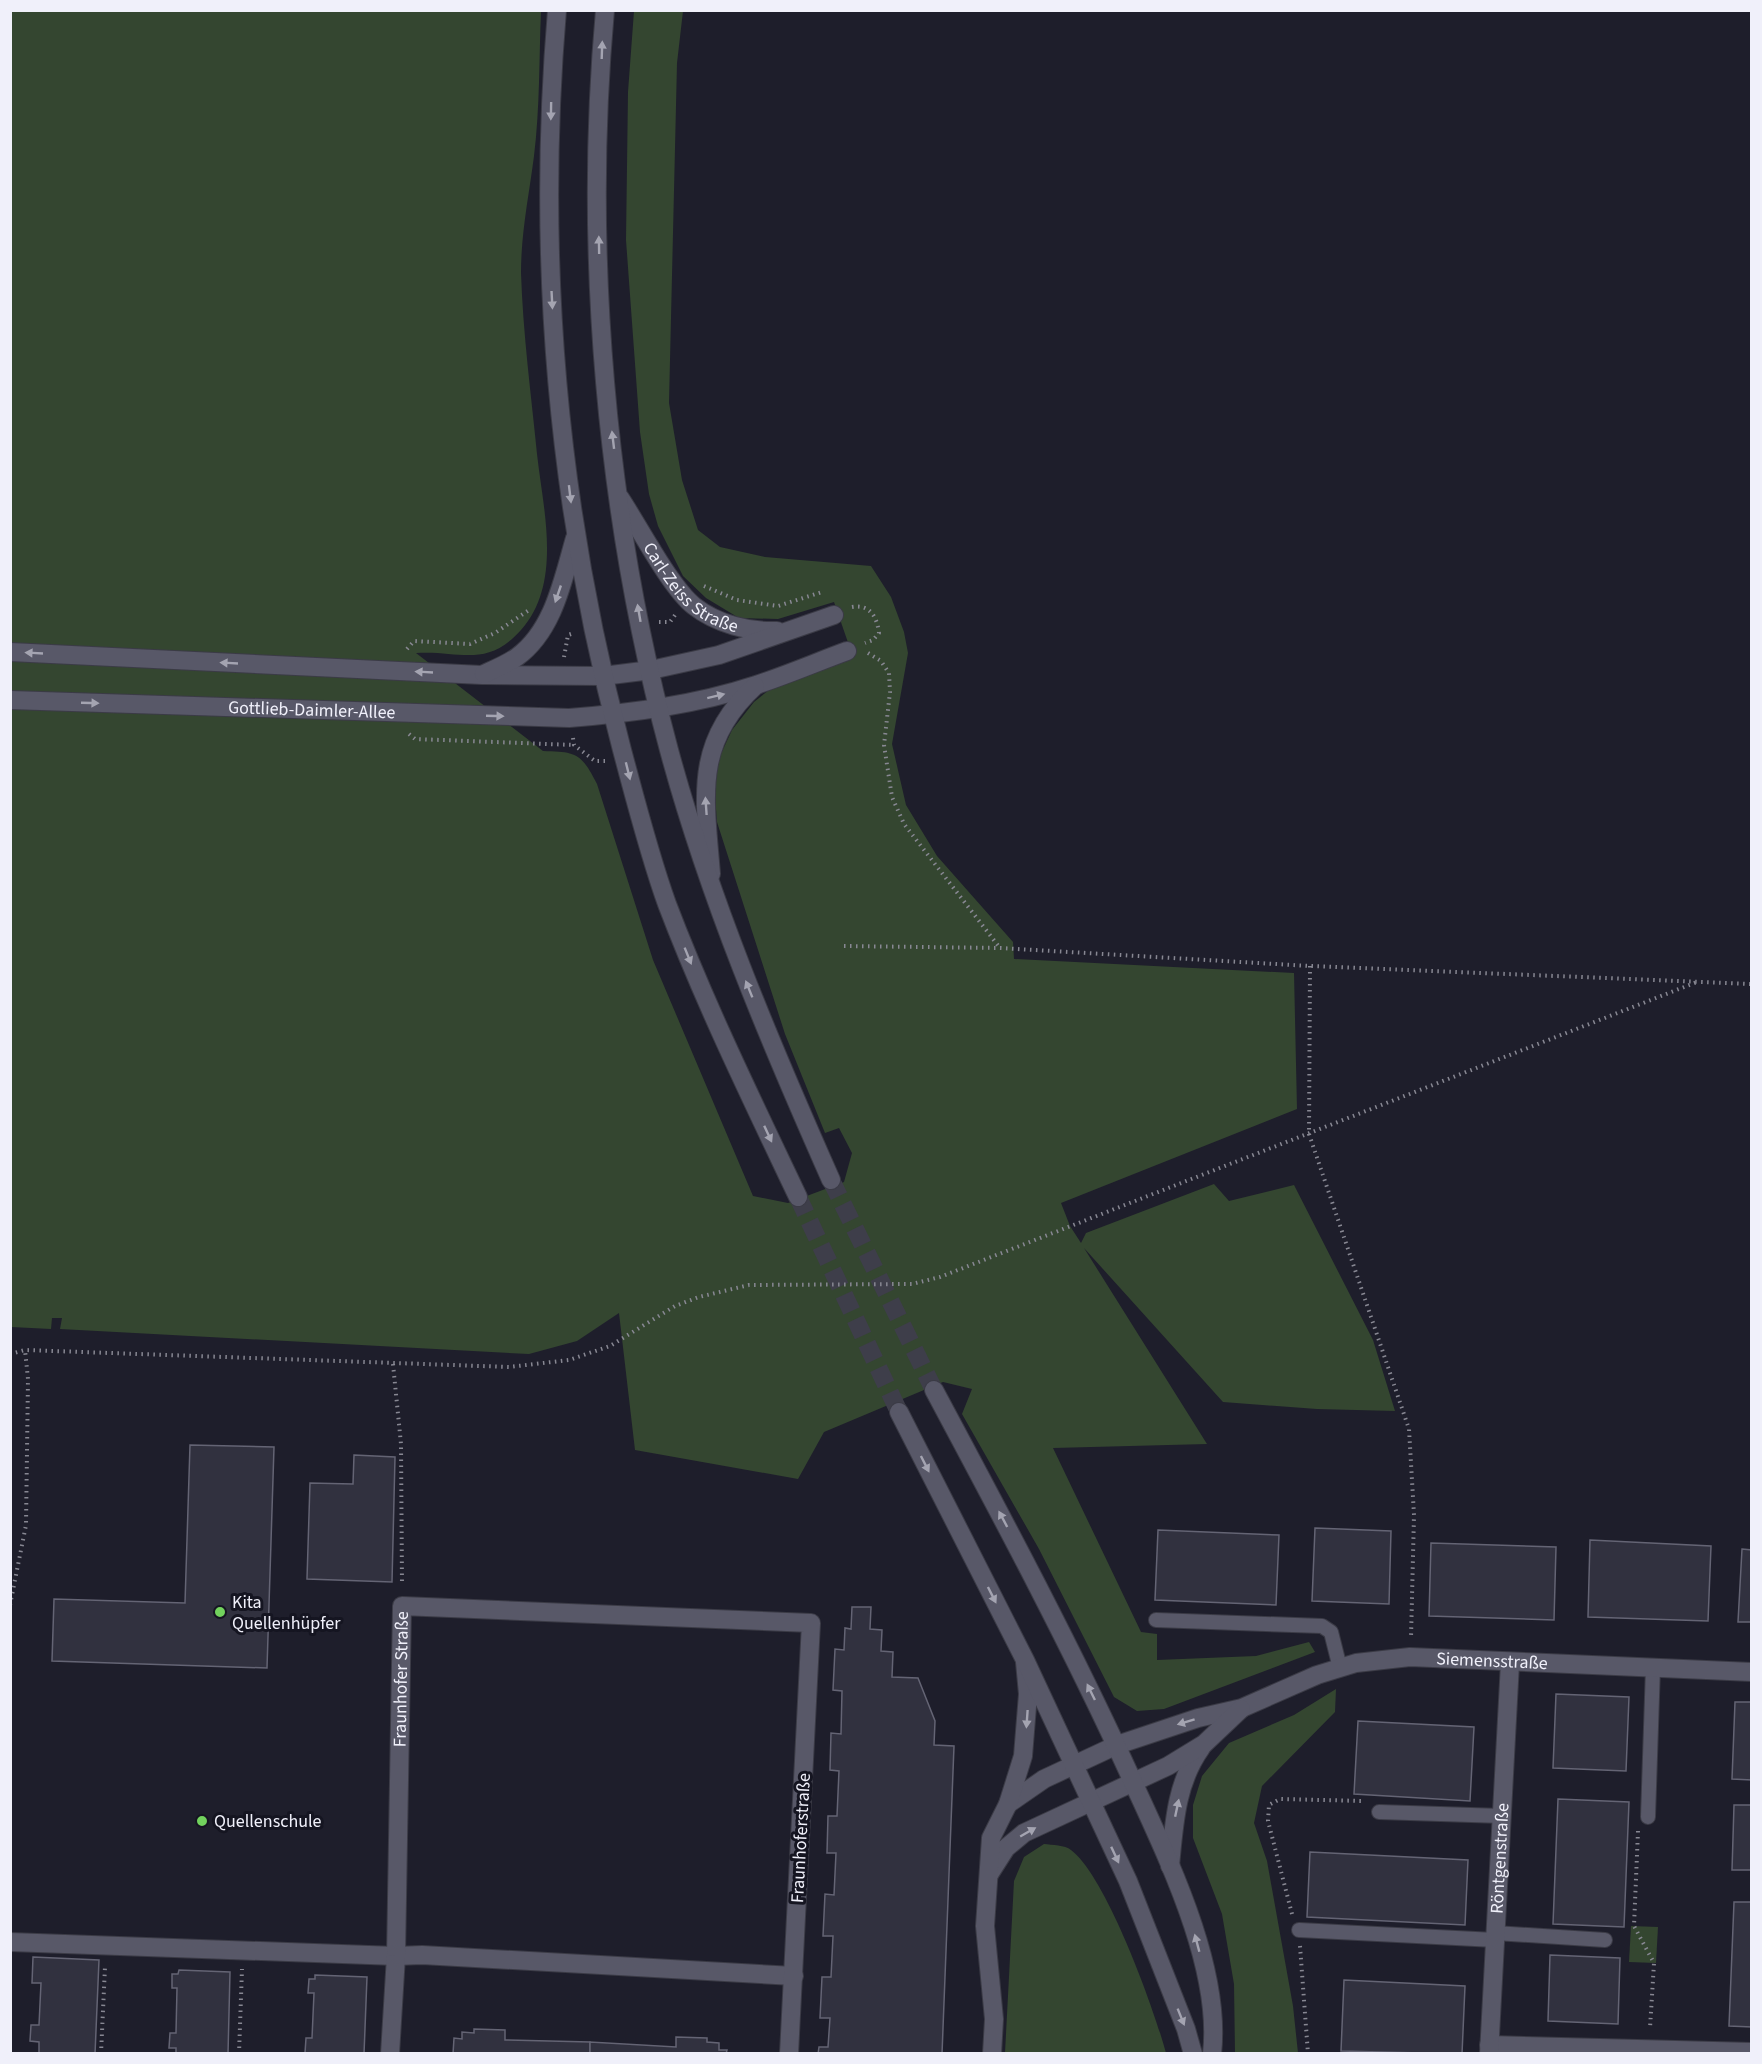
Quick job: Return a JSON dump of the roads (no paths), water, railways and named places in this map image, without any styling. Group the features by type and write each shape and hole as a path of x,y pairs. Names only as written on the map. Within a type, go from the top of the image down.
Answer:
{"street":[{"path":"557,10 551,100 549,232 558,396 575,538 603,676 640,818 667,902 704,997 798,1197"},
{"path":"605,10 599,125 600,301 606,384 620,498 651,670 659,709 712,885 771,1043 831,1180"},
{"name":"Carl-Zeiss Straße","path":"620,498 667,571 696,607 733,626 754,632 791,631"},
{"path":"482,675 518,656 548,621 575,538"},
{"name":"Carl-Zeiss Straße","path":"603,676 651,670 719,655 834,615"},
{"path":"659,709 756,685 847,651"},
{"path":"10,652 482,675 603,676"},
{"path":"712,885 705,793 710,752 725,719 738,701 756,685"},
{"name":"Gottlieb-Daimler-Allee","path":"10,700 549,718 613,715 659,709"},
{"path":"934,1390 1027,1564 1117,1745 1170,1866 1190,1916 1211,2000 1212,2054"},
{"path":"899,1412 1025,1660 1128,1881 1186,2029 1192,2054"},
{"name":"Fraunhofer Straße","path":"390,2054 396,1956 402,1606 811,1623"},
{"name":"Fraunhoferstraße","path":"789,2054 811,1623"},
{"name":"Siemensstraße","path":"1008,1804 1044,1779 1117,1745 1198,1718 1242,1708 1356,1662 1410,1657 1752,1672"},
{"path":"992,2054 994,2019 985,1926 991,1838 1008,1804 1025,1739 1028,1694 1025,1660"},
{"name":"Röntgenstraße","path":"1489,2049 1510,1663"},
{"name":"Siemensstraße","path":"1170,1866 1174,1816 1188,1766 1204,1744 1242,1708"},
{"name":"Siemensstraße","path":"989,1874 1006,1848 1024,1833 1133,1782 1204,1744"},
{"path":"10,1942 396,1956 422,1955 794,1976"},
{"path":"1489,2049 1648,2048 1752,2052"}],"lane":[{"path":"1156,1620 1323,1626 1331,1632 1340,1668"},
{"path":"1648,1817 1653,1667"},
{"path":"1376,1807 1502,1816"},
{"path":"1299,1930 1605,1940"}],"tunnel":[{"path":"831,1180 934,1390"},
{"path":"798,1197 899,1412"}],"place":[{"name":"Kita Quellenhüpfer","path":"220,1612"},
{"name":"Quellenschule","path":"202,1821"}]}
